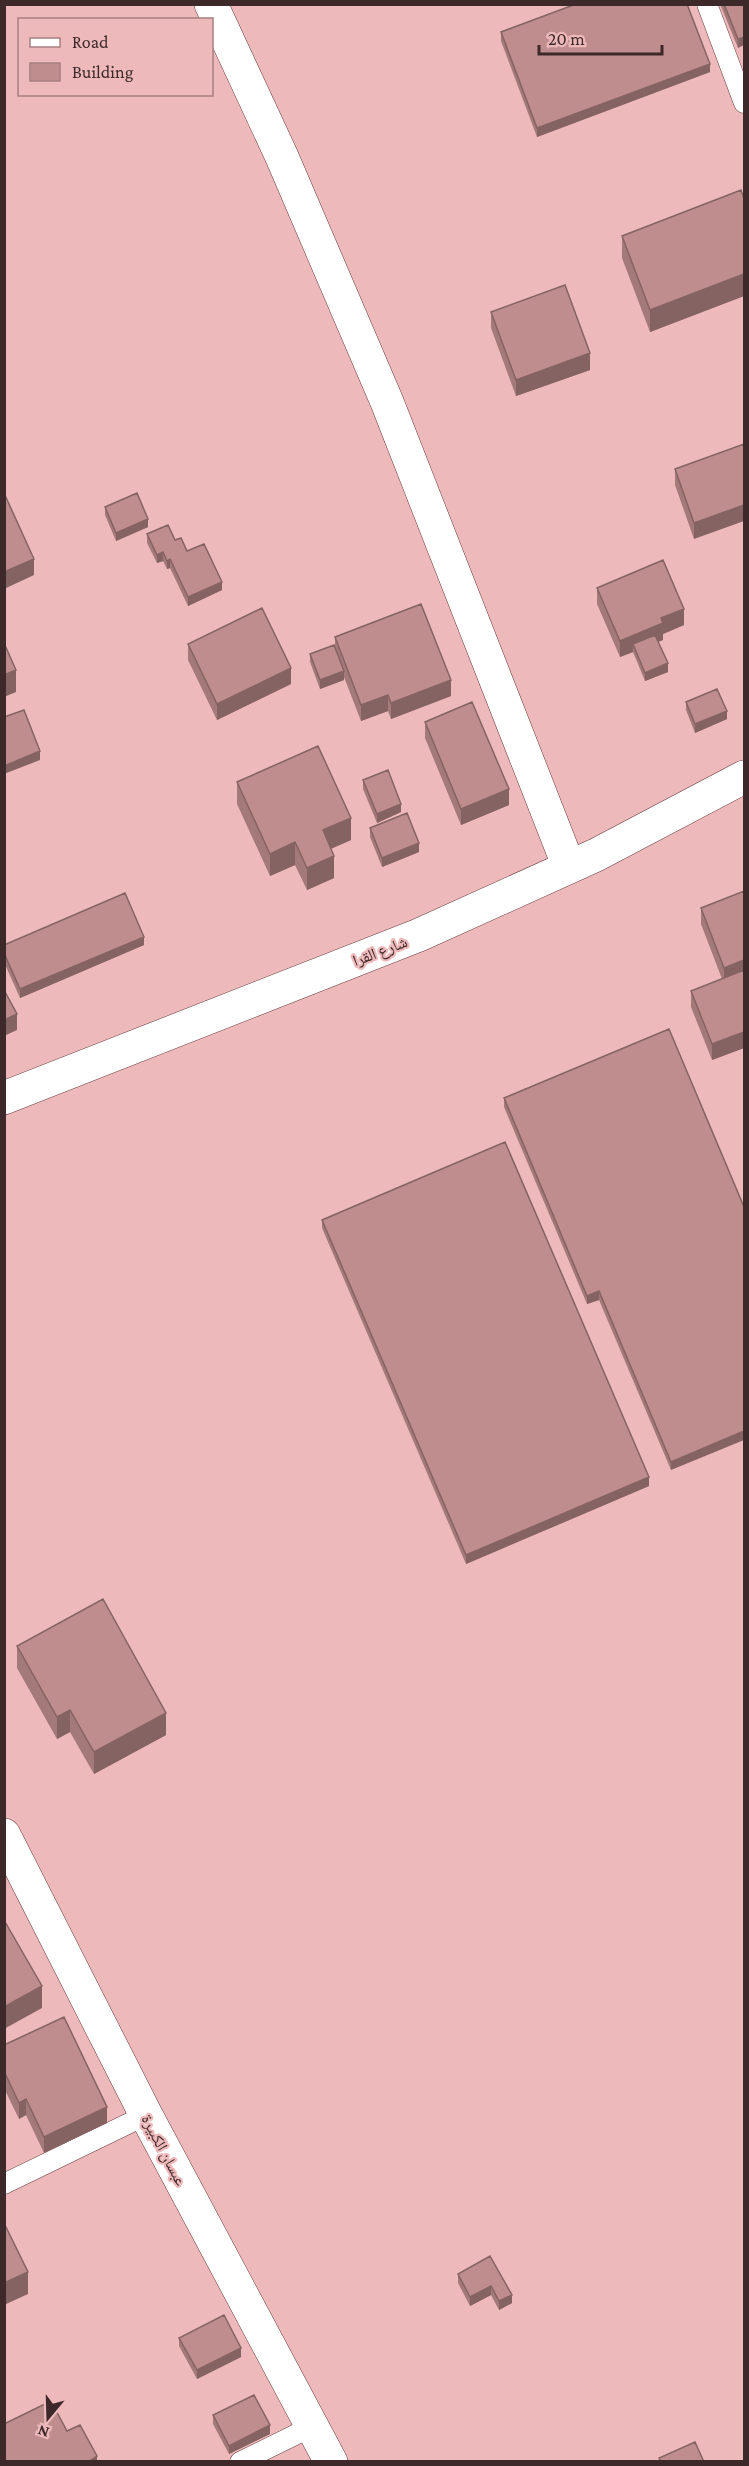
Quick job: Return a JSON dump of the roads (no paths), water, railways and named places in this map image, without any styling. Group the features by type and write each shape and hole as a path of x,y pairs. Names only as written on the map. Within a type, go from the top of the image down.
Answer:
{"street":[{"path":"211,4 282,157 387,402 569,867"},
{"name":"شارع القرا","path":"4,1098 419,935 569,867 744,777"},
{"name":"عبسان الكبيرة","path":"4,1834 146,2115 331,2462"}],"lane":[{"path":"707,4 744,103"},
{"path":"4,2184 146,2115"},
{"path":"240,2462 311,2427"}]}
